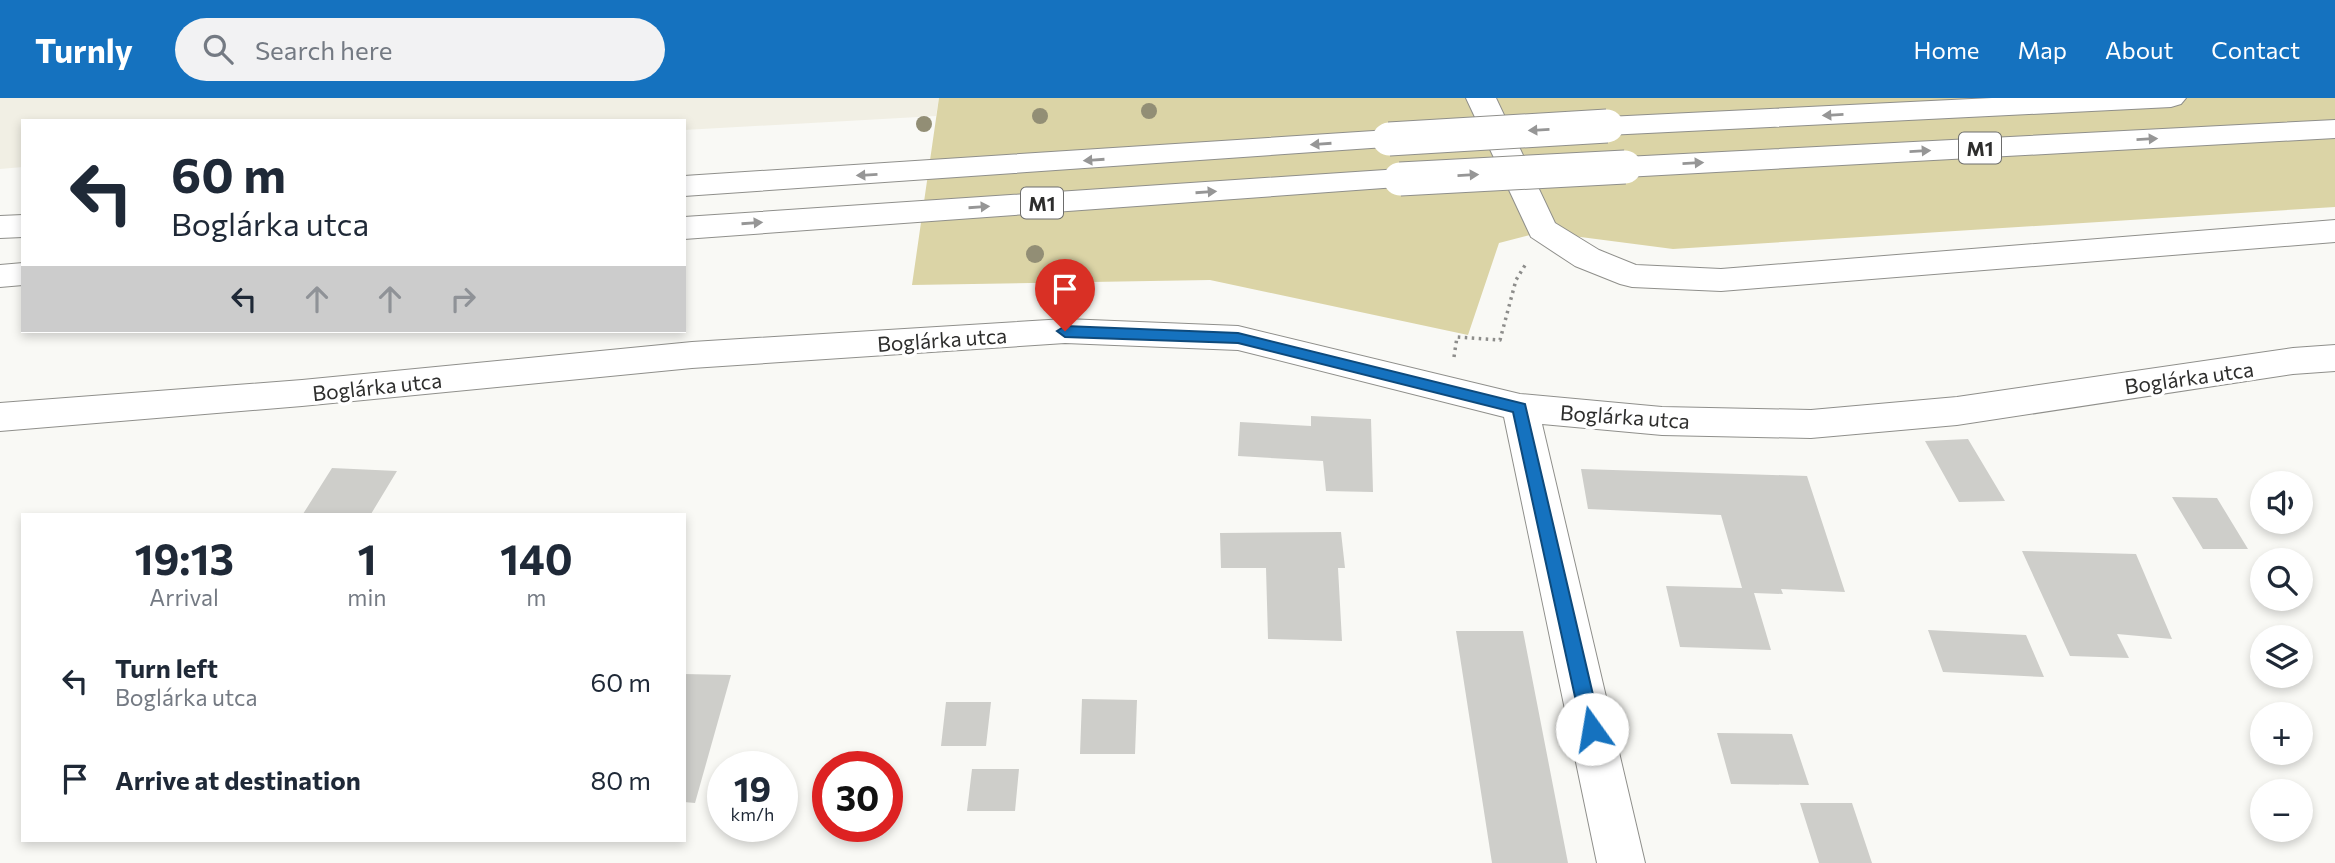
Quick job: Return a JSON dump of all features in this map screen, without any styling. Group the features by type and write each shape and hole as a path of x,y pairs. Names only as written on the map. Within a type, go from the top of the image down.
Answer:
{"main road":[{"path":"1481,98 1542,229 1587,258 1632,276 1721,279 2335,231"},
{"name":"M1","path":"686,186 1607,126 2171,98"},
{"name":"M1","path":"686,228 1400,179 2335,129"},
{"path":"0,227 21,226"},
{"path":"0,276 21,274"},
{"name":"Boglárka utca","path":"0,418 302,393 692,355 1065,331 1238,338 1520,408 1662,421 1811,424 1957,411 2293,361 2335,359"},
{"path":"1520,408 1622,863"}],"path":[{"path":"1457,337 1500,340 1516,280 1537,247 1542,229"}],"shaded area":[{"path":"0,98 939,98 936,116 686,130 686,119 21,119 21,167 0,169"},
{"path":"939,98 2335,98 2335,207 1673,249 1542,232 1499,243 1468,335 1210,280 912,285"}],"building":[{"path":"1311,416 1371,419 1373,492 1326,491 1323,461 1238,456 1240,422 1311,426"},
{"path":"1968,439 2005,501 1959,502 1925,441"},
{"path":"332,468 397,471 372,513 304,513"},
{"path":"1581,469 1807,476 1845,592 1781,589 1783,594 1754,593 1771,650 1680,647 1666,586 1742,588 1721,515 1588,509"},
{"path":"2172,497 2217,498 2248,549 2203,549"},
{"path":"1341,532 1345,568 1338,568 1342,641 1268,639 1266,568 1221,568 1220,533"},
{"path":"2022,551 2136,554 2172,639 2117,634 2129,658 2070,656"},
{"path":"1928,630 2026,635 2044,677 1943,672"},
{"path":"1456,631 1523,631 1568,863 1492,863"},
{"path":"686,674 731,675 710,751 707,751 695,803 686,802"},
{"path":"1082,699 1137,700 1135,754 1080,754"},
{"path":"946,702 991,702 986,746 941,746"},
{"path":"1717,733 1792,734 1809,785 1731,784"},
{"path":"972,769 1019,769 1015,811 967,811"},
{"path":"1800,803 1852,803 1872,863 1819,863"}],"route":[{"path":"1065,331 1238,338 1520,408 1592,729"}]}
